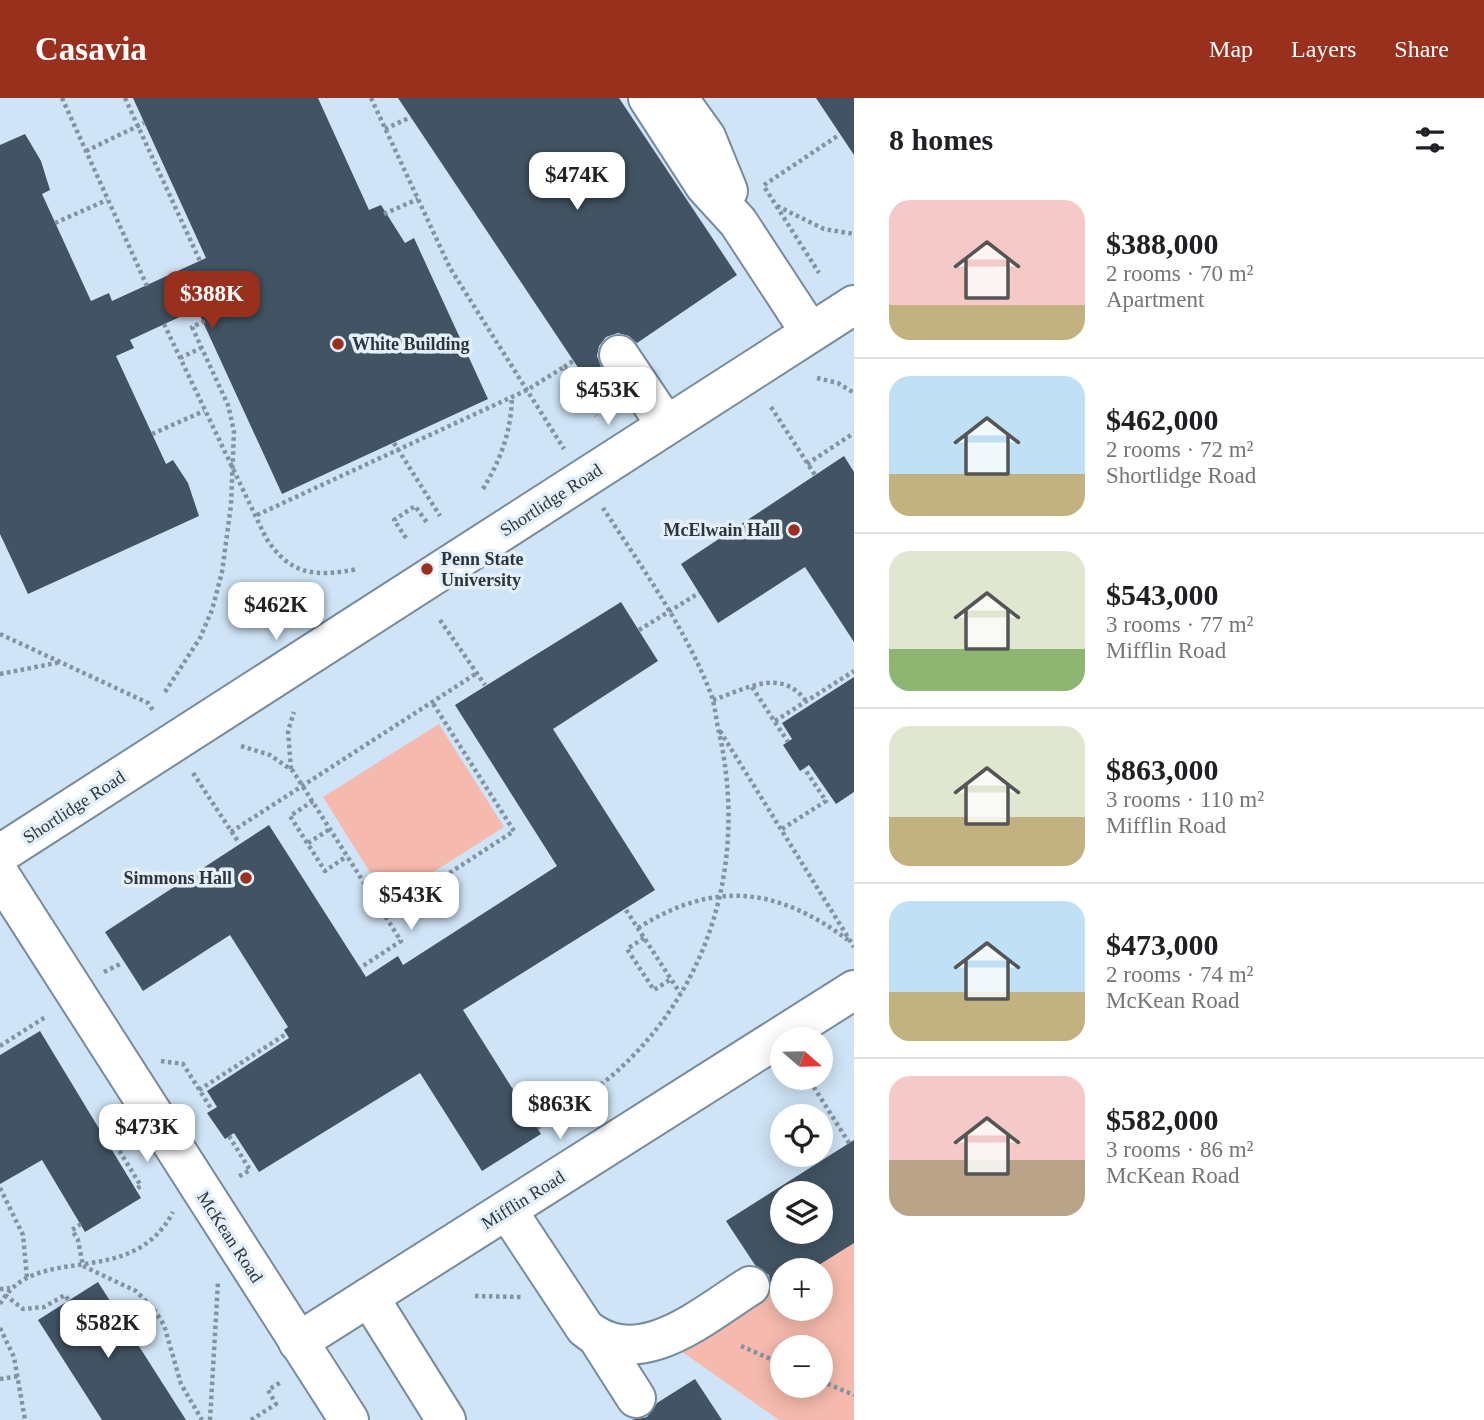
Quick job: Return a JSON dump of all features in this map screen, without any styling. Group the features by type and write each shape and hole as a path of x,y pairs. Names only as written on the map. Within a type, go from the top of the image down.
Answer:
{"street":[{"path":"648,98 705,186 738,222 810,332"},
{"path":"678,98 706,137 738,222"},
{"name":"Shortlidge Road","path":"0,854 854,304"},
{"path":"619,355 666,425"},
{"name":"McKean Road","path":"0,875 349,1420"},
{"name":"Mifflin Road","path":"298,1342 854,990"},
{"path":"507,1210 585,1328 599,1340 636,1398"},
{"path":"599,1340 632,1347 650,1343 682,1329 750,1286"},
{"path":"369,1297 446,1420"}],"path":[{"path":"62,98 147,286"},
{"path":"125,98 200,261"},
{"path":"371,98 450,268 565,451"},
{"path":"385,129 411,117"},
{"path":"86,151 144,123"},
{"path":"763,186 839,135"},
{"path":"384,214 418,199"},
{"path":"55,223 107,200"},
{"path":"777,206 824,229 854,233"},
{"path":"165,692 200,638 212,610 226,544 234,431 228,405 192,327 222,313 217,302"},
{"path":"164,324 204,411 257,515 265,538 278,556 289,565 308,572 329,574 358,569"},
{"path":"180,358 202,348"},
{"path":"257,515 527,390 573,361"},
{"path":"564,367 596,416"},
{"path":"817,378 838,383 854,393"},
{"path":"483,489 502,456 508,437 512,397"},
{"path":"771,408 815,475"},
{"path":"152,434 204,411"},
{"path":"451,416 455,423"},
{"path":"807,464 854,433"},
{"path":"394,443 440,516"},
{"path":"316,478 320,486"},
{"path":"406,538 394,520 415,506 428,524"},
{"path":"537,1128 592,1093 617,1072 661,1021 680,993 710,931 727,863 730,784 713,700 691,650 606,513"},
{"path":"639,630 699,593"},
{"path":"440,620 485,685"},
{"path":"0,634 148,703"},
{"path":"0,674 61,662"},
{"path":"775,721 791,714 806,701 854,671"},
{"path":"231,832 477,673"},
{"path":"713,700 775,681 793,687 806,701"},
{"path":"752,686 788,742"},
{"path":"384,915 514,831 432,702"},
{"path":"292,770 288,731 294,712"},
{"path":"718,727 853,945"},
{"path":"241,746 270,755 292,770 401,942 360,968"},
{"path":"782,829 826,801 804,768"},
{"path":"195,775 239,843"},
{"path":"313,801 290,816 325,871 347,856"},
{"path":"308,843 330,829"},
{"path":"638,928 677,906 721,895 745,894 766,898 812,916 853,945"},
{"path":"626,910 680,993"},
{"path":"644,938 627,949 654,990 671,979"},
{"path":"9,1049 2,1044 49,1015"},
{"path":"199,1090 286,1034"},
{"path":"816,1090 849,1143"},
{"path":"115,1114 112,1139 141,1186 136,1189"},
{"path":"229,1136 250,1170 246,1172"},
{"path":"0,1188 23,1236 27,1278"},
{"path":"0,1204 6,1200"},
{"path":"0,1304 11,1288 27,1278 54,1269 83,1266 136,1251 157,1235 175,1208"},
{"path":"81,1224 72,1230 78,1240 83,1266"},
{"path":"83,1266 136,1292 153,1308 164,1325 181,1384 202,1420"},
{"path":"210,1420 218,1271"},
{"path":"0,1289 11,1288"},
{"path":"5,1295 23,1309 44,1307 65,1295 69,1301"},
{"path":"475,1296 525,1297"},
{"path":"0,1328 14,1357 25,1420"},
{"path":"741,1346 770,1359"},
{"path":"0,1378 19,1376"},
{"path":"251,1420 276,1404 268,1391 282,1382"},
{"path":"833,1386 854,1395"}],"shaded area":[{"path":"439,724 504,827 388,901 323,797"},
{"path":"854,1241 854,1420 779,1420 681,1351 770,1294 770,1321 833,1321 833,1258 826,1258"}],"building":[{"name":"White Building","path":"133,98 318,98 369,210 381,205 405,243 414,238 488,399 282,494 197,309 130,340 134,348 116,356 166,464 173,460 188,483 199,516 28,594 0,534 0,145 25,134 41,161 50,190 42,194 91,301 109,293 112,301 206,258"},
{"path":"398,98 619,98 737,275 637,343 629,336 618,333 606,337 599,346 597,356 601,367 585,378"},
{"path":"816,98 854,98 854,155"},
{"name":"McElwain Hall","path":"844,456 854,472 854,642 805,567 718,623 681,564"},
{"name":"Simmons Hall","path":"621,602 658,661 553,729 655,890 463,1010 541,1134 482,1171 420,1073 259,1172 234,1133 225,1139 207,1113 217,1107 207,1091 289,1038 284,1030 288,1027 230,935 143,991 105,932 269,825 366,977 398,956 403,965 557,866 455,705"},
{"path":"854,677 854,792 836,804 809,765 800,771 783,745 792,739 782,723"},
{"path":"40,1031 141,1198 85,1232 42,1160 0,1184 0,1055"},
{"path":"854,1140 854,1243 830,1258 770,1258 770,1282 769,1275 755,1265 726,1221 770,1193 770,1244 833,1244 833,1181 789,1181 811,1167 833,1167 833,1153"},
{"path":"98,1282 186,1420 102,1420 38,1320"},
{"path":"695,1379 722,1420 631,1420 647,1417 657,1403"}],"place":[{"name":"White Building","path":"338,344"},
{"name":"McElwain Hall","path":"794,530"},
{"name":"Penn State University","path":"427,569"},
{"name":"Simmons Hall","path":"246,878"}]}
